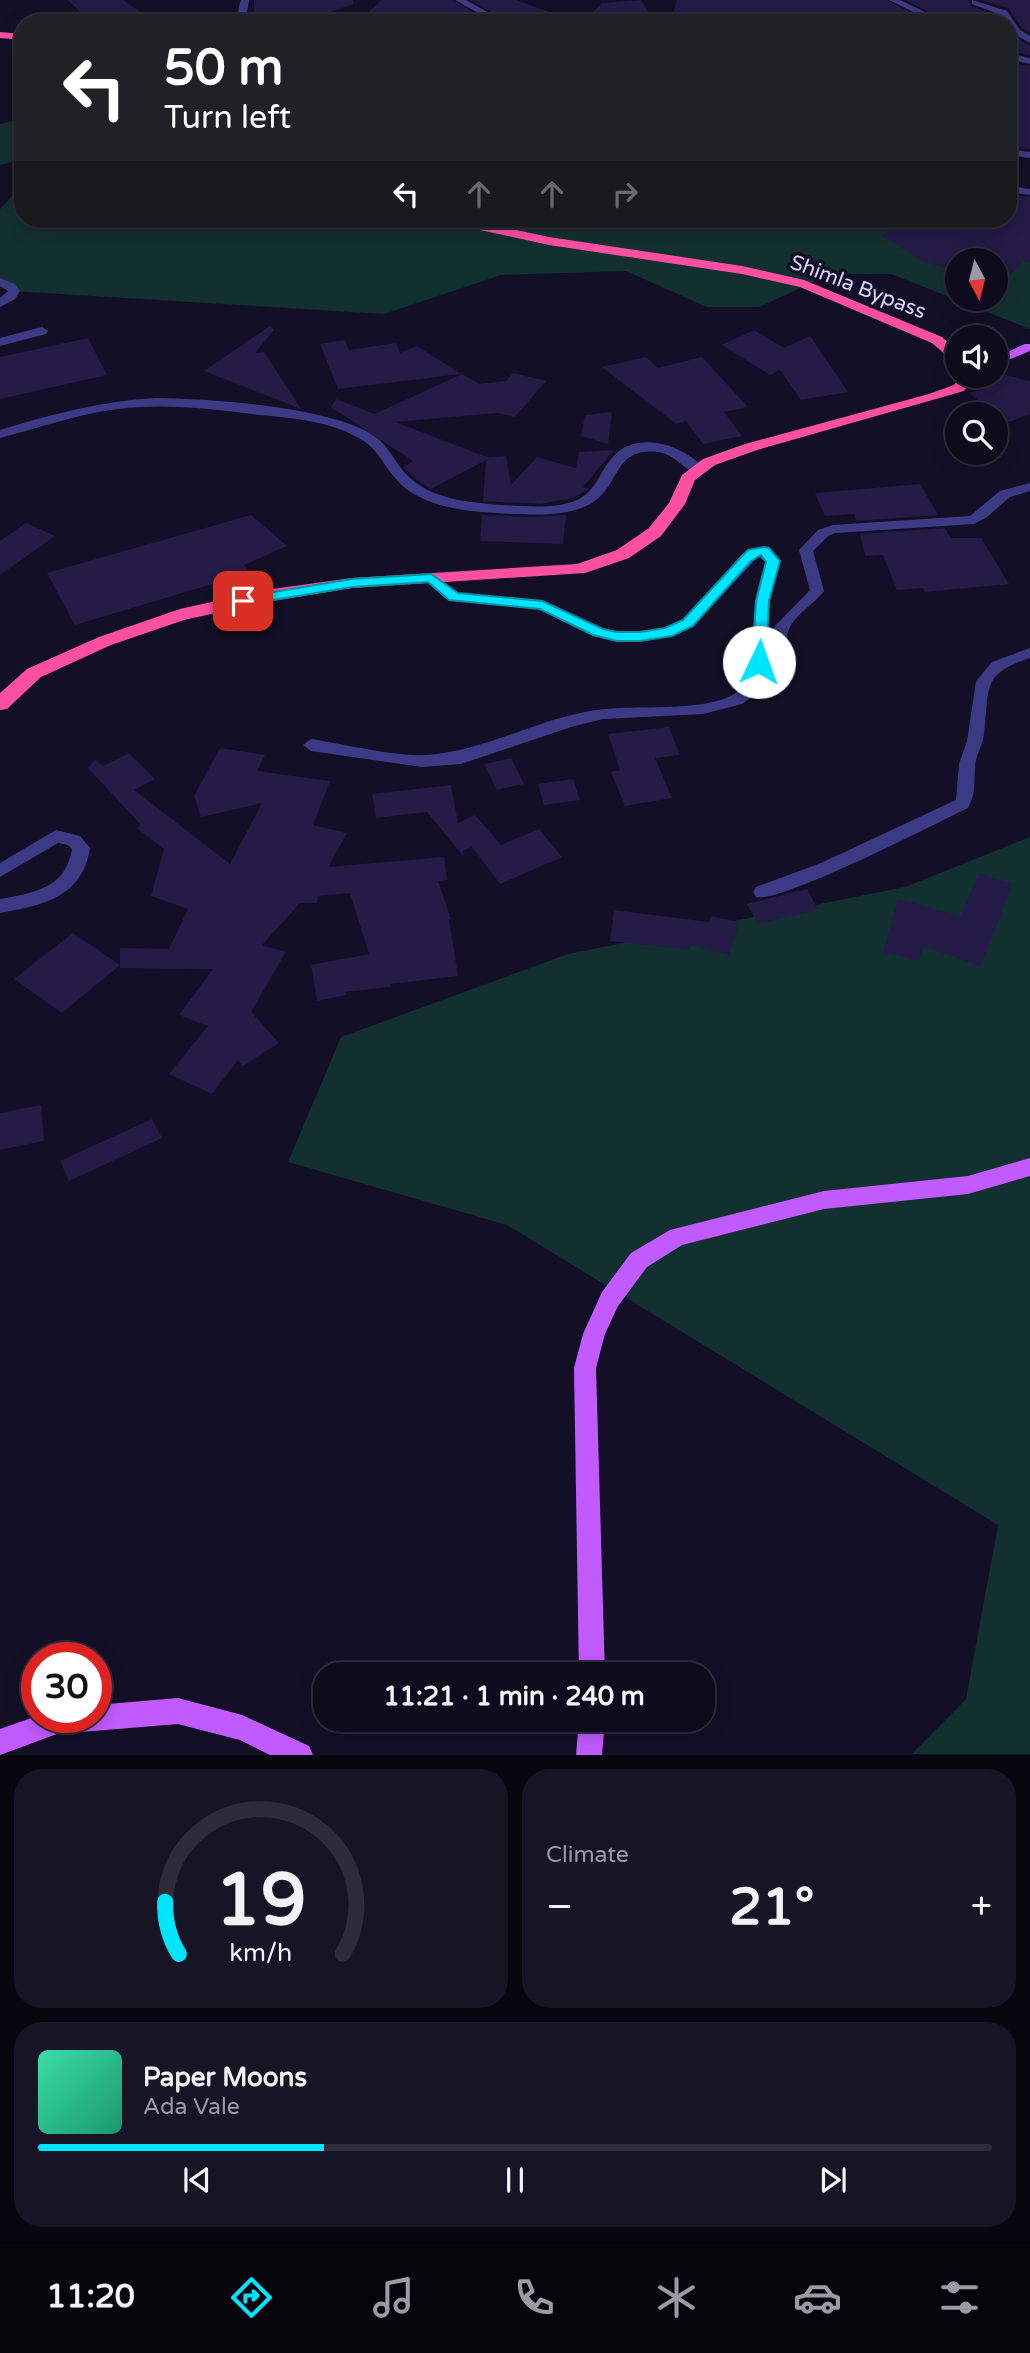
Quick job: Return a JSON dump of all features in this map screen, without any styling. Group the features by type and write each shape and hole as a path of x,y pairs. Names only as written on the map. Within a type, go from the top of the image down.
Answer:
{"highway":[{"name":"Shimla Bypass","path":"489,228 549,241 742,270 804,284 937,340 945,347"},
{"path":"0,704 34,673 105,641 180,615 265,596 340,585 579,569 623,554 655,532 677,504 688,478 709,462 751,447 959,388"}],"main road":[{"path":"1008,356 1029,347"},
{"path":"592,1662 585,1368 593,1334 610,1299 639,1260 677,1237 824,1200 968,1185 1030,1167"},
{"path":"0,1741 57,1721 178,1711 242,1728 300,1755"},
{"path":"589,1755 591,1732"}],"street":[{"path":"459,0 486,14"},
{"path":"893,0 924,14"},
{"path":"975,2 1005,14"},
{"path":"0,282 11,286 14,291 0,303"},
{"path":"0,342 42,331"},
{"path":"0,434 68,414 143,403 180,403 288,414 333,424 373,440 386,451 403,478 422,492 453,504 473,507 551,509 574,506 593,495 620,456 633,450 667,449 699,470"},
{"path":"311,745 422,761 461,758 568,722 630,712 703,709 736,700 748,692 774,687 780,677 778,642 782,628 817,591 817,579 807,559 806,550 823,533 851,527 974,520 985,513 1002,494 1012,489 1030,487"},
{"path":"431,578 454,597 542,605 598,632 617,637 640,636 668,632 688,623 753,553 764,551 773,561 772,572 763,601 756,677 748,692"},
{"path":"762,892 827,868 962,804 966,797 967,766 976,737 984,679 993,666 1030,653"},
{"path":"0,871 56,836 74,840 81,848 75,872 67,883 37,899 0,906"}],"green space":[{"path":"14,120 14,161 0,165 0,124"},
{"path":"14,195 14,228 937,228 1030,249 1030,329 987,312 1008,312 1008,248 945,248 945,295 891,274 831,274 759,307 707,307 626,271 501,275 384,314 12,291 0,286 0,209"},
{"path":"1030,837 1030,1754 912,1754 966,1699 998,1525 507,1225 288,1162 341,1037 568,954 905,887"}],"building":[{"path":"68,0 123,0 144,14 82,14"},
{"path":"254,0 353,0 354,4 324,14 254,14"},
{"path":"382,0 453,0 476,14 366,14"},
{"path":"471,0 516,0 554,14 495,14"},
{"path":"641,0 650,14 591,14 602,3"},
{"path":"677,0 887,0 913,14 673,14"},
{"path":"906,0 969,0 971,6 991,14 933,14"},
{"path":"981,0 1030,0 1030,33 1017,21 1017,14 1012,14 1008,8"},
{"path":"1017,38 1030,46 1030,55 1017,53"},
{"path":"1017,64 1030,66 1030,149 1017,148"},
{"path":"1017,196 1030,197 1030,263 1023,261 1008,278 1008,248 945,248 945,268 924,262 882,236 891,228 1017,228"},
{"path":"270,326 274,330 255,353 264,352 301,409 204,371"},
{"path":"754,330 784,348 810,336 848,392 801,400 780,370 770,375 722,345"},
{"path":"88,338 107,375 0,399 0,357"},
{"path":"345,340 349,350 396,343 400,353 417,346 461,374 338,389 320,344"},
{"path":"646,357 658,368 702,357 748,407 724,412 742,436 703,444 686,421 676,424 602,367"},
{"path":"513,373 546,381 515,417 498,413 395,422 487,457 506,456 511,485 537,457 576,468 579,452 614,450 583,487 588,489 573,498 541,504 483,501 486,460 431,489 403,467 413,461 331,407 336,399 375,414 462,374 480,384 506,381"},
{"path":"1008,376 1030,381 1030,414 1009,422 1008,402 981,402 969,393 983,389 1008,388"},
{"path":"612,412 608,444 581,436 585,415"},
{"path":"920,484 938,515 856,521 855,514 825,516 815,493"},
{"path":"251,515 287,546 244,565 249,573 75,625 47,573"},
{"path":"482,515 566,515 563,544 480,541"},
{"path":"26,523 55,536 0,575 0,541"},
{"path":"945,528 951,538 981,538 1009,584 925,592 923,588 897,590 883,555 865,556 860,534"},
{"path":"669,727 680,755 655,758 672,798 625,806 611,772 620,770 608,734"},
{"path":"220,748 265,755 257,771 330,781 313,825 347,833 328,867 444,857 447,880 438,881 451,919 458,976 390,984 390,987 345,992 346,995 317,1001 311,965 369,954 350,893 318,896 317,903 300,903 262,945 286,952 251,1012 279,1043 243,1066 238,1060 212,1094 169,1074 208,1026 179,1015 213,969 120,968 120,948 169,949 188,909 151,896 164,849 137,828 141,825 88,768 95,760 103,766 129,753 155,779 134,790 230,864 262,803 201,817 194,796"},
{"path":"511,758 524,784 497,790 484,764"},
{"path":"573,779 580,800 544,805 538,784"},
{"path":"451,785 458,823 475,815 501,845 539,829 562,857 500,884 472,847 463,851 464,857 427,812 376,818 372,794"},
{"path":"979,873 1012,884 981,966 923,946 919,961 883,952 898,899 961,916"},
{"path":"807,889 818,910 758,924 747,904"},
{"path":"614,910 709,922 711,916 739,922 729,955 690,945 690,950 610,941"},
{"path":"73,933 120,965 62,1013 14,979"},
{"path":"41,1105 44,1141 0,1150 0,1113"},
{"path":"152,1119 162,1138 69,1181 60,1161"}],"route":[{"path":"243,601 352,583 431,578 454,597 542,605 598,632 617,637 640,636 668,632 688,623 753,553 764,551 773,561 760,617 759,662"}]}
